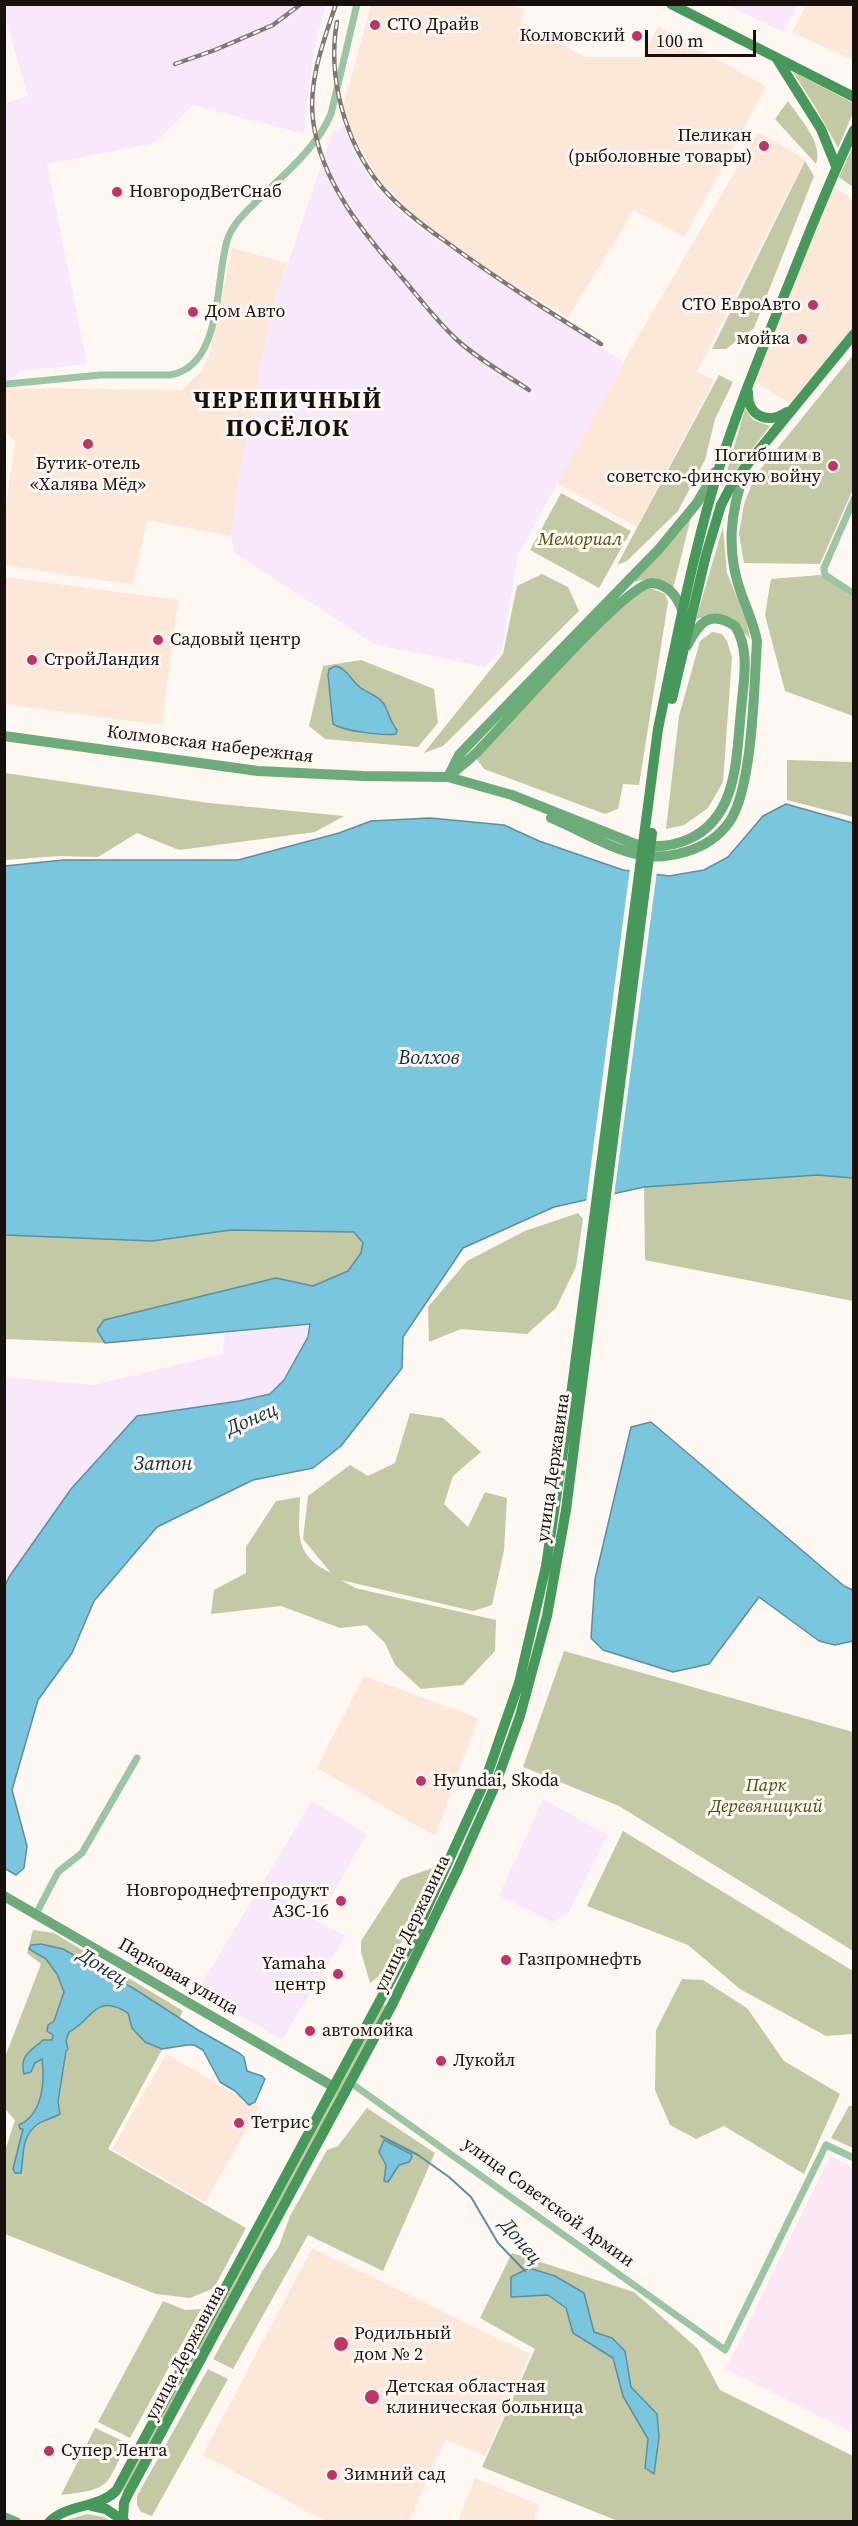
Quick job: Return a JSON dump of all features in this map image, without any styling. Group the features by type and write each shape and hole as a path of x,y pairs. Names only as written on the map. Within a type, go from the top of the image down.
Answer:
{"main road":[{"path":"671,4 850,94"},
{"path":"777,59 821,129 836,166"},
{"path":"581,1352 653,791 658,729 683,613 708,507 722,460 749,385 836,166 854,130"},
{"path":"653,791 680,660 721,505 731,486 746,466 854,334"},
{"path":"749,385 748,403 757,416 775,419 793,409"},
{"path":"448,777 459,755 687,518 722,460"},
{"name":"Колмовская набережная","path":"448,777 493,792 622,850 639,855 652,857 679,854 694,849 719,834 730,821 742,791 747,764 757,641 754,623 741,593 733,563 730,533 736,496 746,466"},
{"path":"448,777 479,750 614,609 644,585 653,583 668,590 680,602 683,613"},
{"name":"Колмовская набережная","path":"4,736 258,771 448,777 512,795 635,844 672,845 698,835 719,816 728,799 736,756 744,661 741,634 735,626 728,622 718,619 709,620 697,626 680,660"},
{"name":"улица Державина","path":"49,2522 59,2513 77,2506 103,2501 116,2491 381,1999 448,1864 485,1781 517,1691 546,1566 581,1352"},
{"name":"улица Державина","path":"125,2521 124,2503 128,2494 392,2005 457,1871 494,1788 520,1716 536,1661 555,1575 566,1510 581,1352"},
{"name":"Парковая улица","path":"4,1896 334,2087"},
{"path":"381,1999 392,2005"},
{"name":"улица Державина","path":"77,2506 97,2506 115,2513 125,2521"},
{"path":"44,2522 59,2513"},
{"path":"4,2517 16,2522"}],"street":[{"path":"7,384 100,375 170,375 181,373 198,361 209,336 228,239 236,222 306,152 324,129 331,114 357,4"},
{"path":"854,499 824,568 825,575 854,594"},
{"path":"36,1914 58,1872 82,1853 137,1758"},
{"name":"улица Советской Армии","path":"351,2083 725,2350 826,2145 854,2158"}],"shaded area":[{"path":"798,4 783,32 727,5"},
{"path":"5,5 326,5 313,54 304,134 193,105 155,143 47,164 87,364 20,371 5,385 5,103 28,96 5,17"},
{"path":"371,5 513,5 525,10 520,21 585,57 642,57 658,27 766,86 684,237 634,210 568,317 479,264 414,215 377,177 341,114"},
{"path":"806,5 853,5 853,60 792,32"},
{"path":"344,126 357,158 376,188 406,218 466,260 624,362 518,555 502,650 485,667 374,644 235,553 231,536 240,474 271,313 333,131"},
{"path":"758,132 805,159 697,371 714,380 637,527 557,483 634,344"},
{"path":"833,187 847,195 853,203 853,327 790,403 754,382"},
{"path":"232,248 287,263 271,313 240,474 231,536 147,520 133,585 5,565 5,515 15,441 5,432 4,388 182,390 203,370 210,352"},
{"path":"5,577 178,600 162,725 5,704"},
{"path":"310,1324 308,1337 284,1380 270,1394 239,1401 110,1444 71,1489 9,1577 5,1588 5,1377 93,1385 223,1354 225,1333"},
{"path":"364,1676 478,1718 435,1836 317,1768"},
{"path":"543,1799 608,1835 568,1913 553,1922 499,1896"},
{"path":"312,1801 367,1834 317,1921 345,1936 282,2040 198,1990"},
{"path":"166,2054 259,2107 205,2202 112,2149"},
{"path":"830,2156 853,2167 853,2433 726,2369"},
{"name":"Детская областная клиническая больница","path":"312,2248 530,2354 485,2456 445,2439 409,2521 326,2521 203,2455"},
{"path":"475,2478 539,2505 533,2521 458,2521"}],"green space":[{"path":"793,72 853,103 853,113 838,148 817,110"},
{"path":"788,101 814,139 818,156 816,164 775,119"},
{"path":"853,146 853,187 839,177"},
{"path":"805,161 814,176 754,328 726,349 712,349"},
{"path":"853,355 853,489 820,564 744,563 739,534 744,504 755,476"},
{"path":"719,375 733,382 715,419 705,460 678,511 627,561 617,565"},
{"path":"745,409 753,420 770,426 722,488"},
{"name":"Мемориал","path":"561,493 631,531 599,588 530,550"},
{"path":"691,517 673,589 650,579 632,582"},
{"path":"723,527 727,573 747,622 750,639 727,618 714,616 696,619"},
{"path":"542,574 568,587 579,611 443,746 424,753 503,654 517,586"},
{"path":"820,575 853,598 853,716 785,691 765,615 771,579"},
{"path":"650,588 665,594 668,602 639,785 623,784 618,809 605,814 484,769 476,758 615,612 638,593"},
{"path":"712,632 722,634 732,657 723,782 708,808 684,825 666,829 679,716 700,641"},
{"path":"361,660 434,689 438,723 418,747 325,739 309,726 323,666"},
{"path":"787,760 853,762 853,817 787,800"},
{"path":"5,773 209,803 344,816 315,832 179,850 137,833 98,857 59,856 5,860"},
{"path":"817,1175 853,1178 853,1301 645,1260 644,1187"},
{"path":"578,1213 583,1219 576,1267 556,1308 527,1334 461,1329 429,1342 428,1307 467,1261 525,1231"},
{"path":"231,1230 354,1232 363,1243 361,1253 348,1271 313,1287 276,1278 104,1320 97,1330 105,1343 5,1339 4,1235 152,1241"},
{"path":"410,1413 443,1418 481,1452 453,1476 444,1504 468,1527 485,1492 507,1498 504,1550 492,1605 473,1611 341,1580 355,1588 496,1620 495,1651 463,1685 421,1689 395,1665 385,1643 366,1625 340,1628 281,1606 211,1614 214,1590 246,1573 246,1547 276,1501 300,1497 299,1532 304,1551 310,1559 331,1573 303,1539 308,1496 350,1465 368,1476 395,1463"},
{"name":"Парк Деревяницкий","path":"564,1651 853,1732 853,1951 619,1806 523,1767"},
{"path":"623,1831 853,1971 853,2034 826,2036 740,1989 688,1945 587,1906"},
{"path":"439,1867 439,1871 407,1932 387,1965 370,1983 361,1952 361,1941 401,1879"},
{"path":"33,1930 54,1933 183,2011 108,2149 246,2228 214,2288 190,2298 156,2294 5,2234 5,2151 15,2120 5,2109 5,2057 41,1964 27,1953"},
{"path":"682,1979 703,1980 747,2008 784,2061 840,2094 804,2174 724,2126 696,2139 670,2125 655,2090 656,2030"},
{"path":"383,2004 388,2007 125,2492 121,2490"},
{"path":"849,2106 853,2106 853,2148 831,2138"},
{"path":"367,2108 435,2153 383,2271 308,2235 233,2369 213,2359 279,2246 290,2216 327,2150 338,2146"},
{"path":"512,2253 634,2292 698,2349 720,2390 853,2456 853,2521 618,2521 482,2467 535,2349 480,2318"},
{"path":"163,2301 185,2310 201,2309 130,2438 98,2422"},
{"path":"208,2369 228,2379 152,2516 141,2512 137,2505 137,2496"},
{"path":"95,2428 127,2443 110,2478 98,2488 61,2495"},
{"path":"87,2514 103,2517 112,2521 63,2521"}],"water":[{"path":"336,666 344,670 361,688 382,701 397,730 396,734 364,732 333,724 328,675 329,669"},
{"path":"786,804 853,823 853,1178 817,1175 644,1187 554,1207 463,1248 403,1337 402,1368 341,1446 313,1468 253,1480 157,1527 94,1601 72,1653 38,1700 12,1790 27,1846 24,1868 16,1875 4,1868 4,1588 9,1577 71,1489 137,1416 239,1401 270,1394 284,1380 308,1337 310,1324 105,1343 97,1330 104,1320 276,1278 313,1286 348,1271 361,1253 363,1243 354,1232 231,1230 152,1241 5,1235 5,866 63,860 238,860 339,833 371,821 430,818 504,825 539,841 623,870 669,876 704,870 728,857 763,816"},
{"path":"651,1422 844,1586 853,1590 853,1641 835,1645 819,1641 759,1597 709,1664 673,1672 603,1650 591,1638 595,1579 631,1427"},
{"path":"41,1944 63,1949 133,1988 198,2030 239,2053 244,2057 247,2071 265,2079 255,2102 249,2105 235,2091 220,2082 203,2050 194,2045 162,2049 145,2042 132,2028 128,2013 117,2007 100,2007 69,2032 58,2102 60,2114 40,2123 29,2134 24,2146 21,2173 15,2173 13,2169 23,2129 20,2129 19,2125 27,2120 38,2105 43,2077 42,2059 35,2063 31,2072 24,2074 23,2062 27,2054 43,2040 52,2040 53,2035 47,2031 48,2025 54,2021 64,1992 57,1974 46,1959 29,1949 31,1945"},
{"path":"384,2140 411,2154 412,2157 409,2162 399,2165 388,2182 384,2181 386,2165 379,2152"},
{"path":"529,2268 555,2276 584,2293 594,2332 612,2338 625,2351 631,2387 657,2414 659,2437 654,2474 645,2468 648,2439 623,2396 613,2358 573,2333 566,2308 548,2295 511,2297 511,2277"}],"pier":[{"path":"630,868 657,871 614,1197 586,1203"}],"waterway":[{"name":"Донец","path":"381,2136 418,2155 449,2177 471,2197 498,2243 525,2271"}],"railway":[{"path":"175,64 273,25 301,4"},
{"path":"336,4 318,61 312,105 318,143 335,186 346,206 374,244 448,331 491,366 529,390"},
{"path":"337,22 335,65 342,108 357,149 380,185 402,208 436,235 502,281 601,344"}],"place":[{"name":"СТО Драйв","path":"375,25"},
{"name":"Колмовский","path":"637,36"},
{"name":"Пеликан (рыболовные товары)","path":"764,146"},
{"name":"НовгородВетСнаб","path":"117,192"},
{"name":"СТО ЕвроАвто","path":"813,305"},
{"name":"Дом Авто","path":"193,312"},
{"name":"мойка","path":"802,339"},
{"name":"Бутик-отель «Халява Мёд»","path":"88,444"},
{"name":"Погибшим в советско-финскую войну","path":"833,466"},
{"name":"Садовый центр","path":"158,640"},
{"name":"СтройЛандия","path":"32,660"},
{"name":"Hyundai, Skoda","path":"421,1781"},
{"name":"Новгороднефтепродукт АЗС-16","path":"341,1901"},
{"name":"Газпромнефть","path":"506,1960"},
{"name":"Yamaha центр","path":"338,1974"},
{"name":"автомойка","path":"310,2031"},
{"name":"Лукойл","path":"441,2061"},
{"name":"Тетрис","path":"239,2123"},
{"name":"Родильный дом № 2","path":"341,2344"},
{"name":"Детская областная клиническая больница","path":"372,2397"},
{"name":"Супер Лента","path":"49,2451"},
{"name":"Зимний сад","path":"332,2475"}],"district":[{"name":"ЧЕРЕПИЧНЫЙ ПОСЁЛОК","path":"288,416"}],"water label":[{"name":"Волхов","path":"429,1059"},
{"name":"Затон","path":"163,1465"}]}
